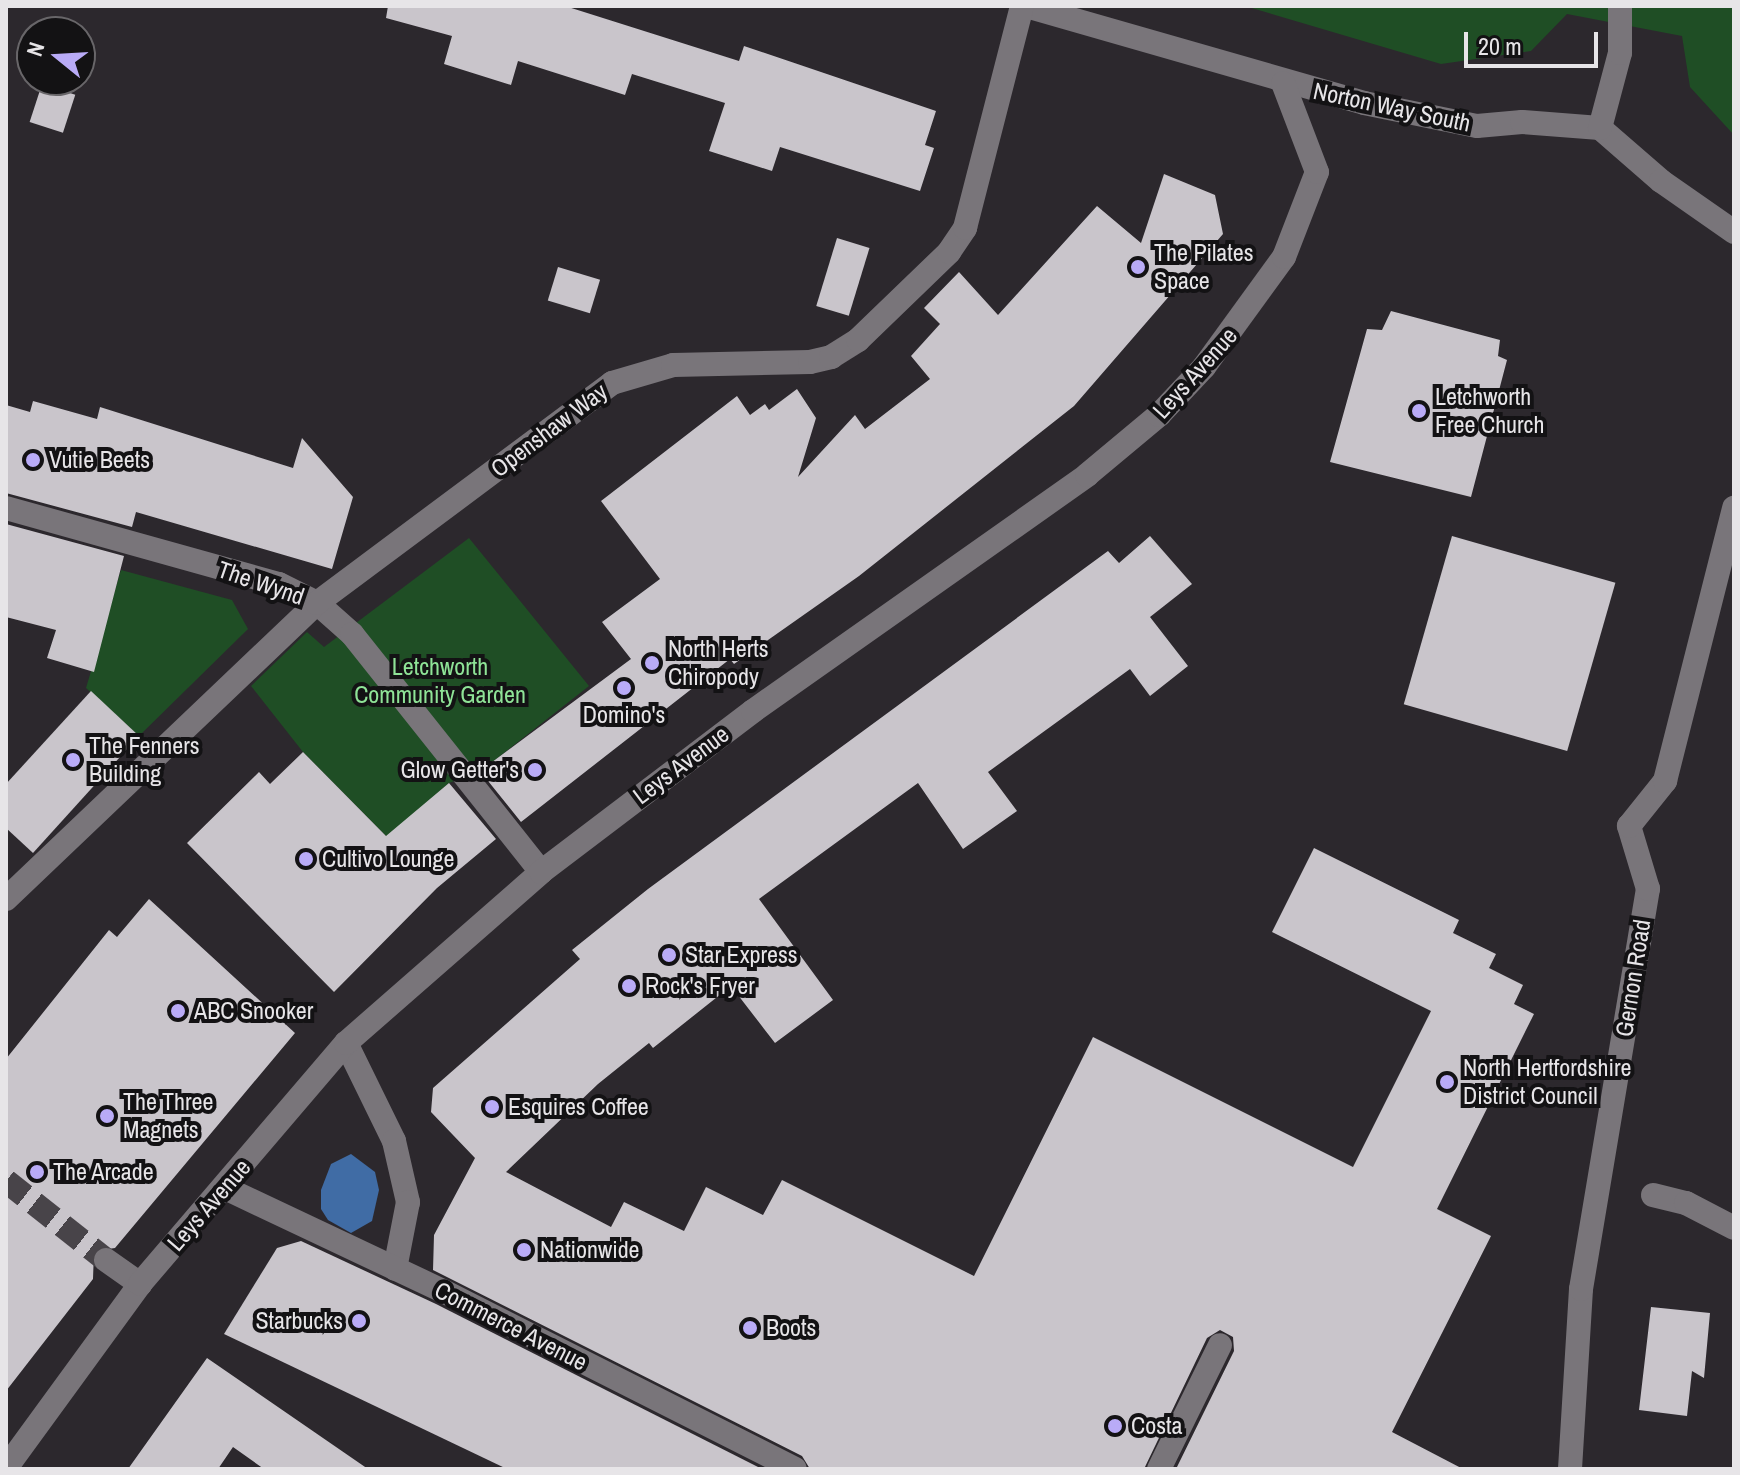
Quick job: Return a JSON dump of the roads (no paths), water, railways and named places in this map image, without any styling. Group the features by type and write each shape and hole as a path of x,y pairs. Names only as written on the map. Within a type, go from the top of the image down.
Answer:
{"street":[{"name":"Norton Way South","path":"1024,6 1283,83 1477,126 1522,122 1600,128"},
{"name":"Openshaw Way","path":"6,899 317,603 612,383 673,365 810,362 831,357 858,340 949,252 965,228 1024,6"},
{"path":"1620,6 1620,53 1600,128 1661,181 1734,232"},
{"name":"Leys Avenue","path":"6,1468 140,1284 346,1043 541,872 753,711 1087,475 1159,415 1204,367 1284,257 1317,172 1283,83"},
{"name":"The Wynd","path":"6,508 279,584 317,603 359,642 541,872"},
{"name":"Gernon Road","path":"1570,1469 1581,1289 1648,889 1629,826 1665,781 1734,508"},
{"path":"346,1043 394,1141 408,1202 395,1269"},
{"name":"Commerce Avenue","path":"225,1188 395,1269 795,1469"},
{"path":"1653,1195 1686,1203 1734,1228"},
{"path":"106,1260 140,1284"},
{"path":"1159,1469 1220,1345"}],"water":[{"path":"351,1154 375,1172 379,1190 372,1221 351,1233 328,1220 321,1209 321,1190 331,1164"}],"tunnel":[{"path":"6,1181 106,1260"}],"place":[{"name":"The Pilates Space","path":"1138,267"},
{"name":"Letchworth Free Church","path":"1419,411"},
{"name":"Vutie Beets","path":"33,460"},
{"name":"North Herts Chiropody","path":"652,663"},
{"name":"Domino's","path":"624,688"},
{"name":"The Fenners Building","path":"73,760"},
{"name":"Glow Getter's","path":"535,770"},
{"name":"Cultivo Lounge","path":"306,859"},
{"name":"Star Express","path":"669,955"},
{"name":"Rock's Fryer","path":"629,986"},
{"name":"ABC Snooker","path":"178,1011"},
{"name":"North Hertfordshire District Council","path":"1447,1082"},
{"name":"Esquires Coffee","path":"492,1107"},
{"name":"The Three Magnets","path":"107,1116"},
{"name":"The Arcade","path":"37,1172"},
{"name":"Nationwide","path":"524,1250"},
{"name":"Starbucks","path":"359,1321"},
{"name":"Boots","path":"750,1328"},
{"name":"Costa","path":"1115,1426"}],"park label":[{"name":"Letchworth Community Garden","path":"440,681"}]}
